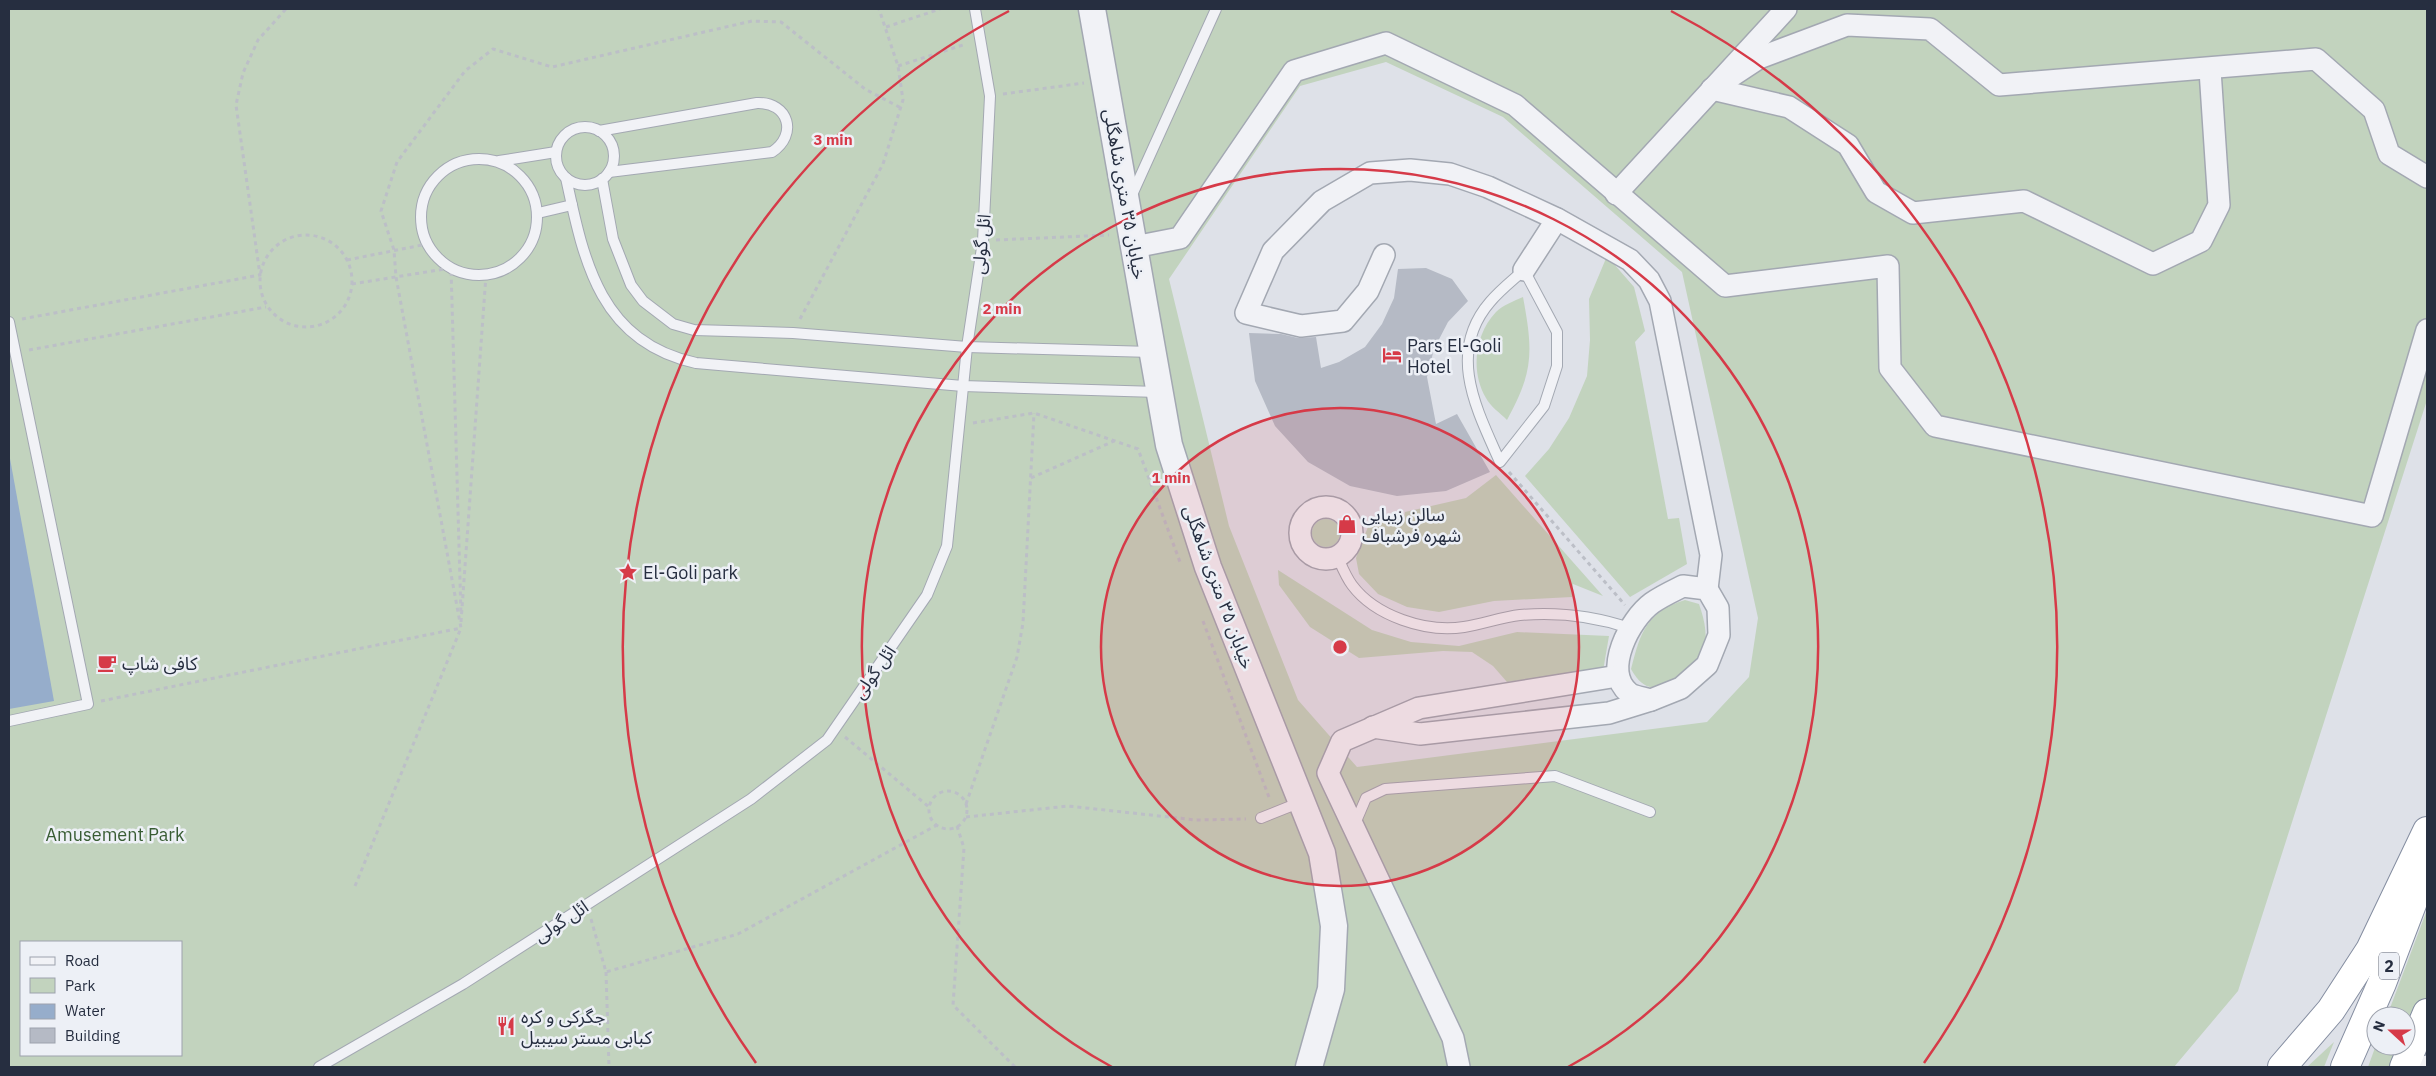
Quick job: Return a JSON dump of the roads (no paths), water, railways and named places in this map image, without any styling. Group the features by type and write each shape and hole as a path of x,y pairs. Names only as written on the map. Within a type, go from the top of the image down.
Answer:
{"highway":[{"path":"2282,1067 2331,1010 2370,950 2427,831"},
{"name":"2","path":"2345,1067 2382,984 2427,862"},
{"path":"2404,1067 2427,1013"}],"street":[{"name":"خیابان ۳۵ متری شاهگلی","path":"1092,9 1169,445 1208,567 1322,853 1334,926 1331,989 1309,1067"},
{"path":"1616,194 1786,9"},
{"path":"1762,35 1798,9"},
{"path":"1712,89 1759,58 1847,25 1930,28 1999,85 2210,70 2316,59 2374,110 2389,154 2427,177"},
{"path":"1133,240 1180,238 1294,71 1386,43 1515,105 1725,286 1888,266 1890,368 1935,426 2372,516 2427,330"},
{"path":"1712,89 1788,107 1848,145 1876,192 1913,213 2024,200 2153,264 2201,241 2219,205 2210,70"},
{"path":"1373,726 1420,734 1609,713 1681,688 1707,666 1719,635 1718,608 1707,589 1711,554 1660,301 1649,280 1630,260 1557,219 1488,187 1450,174 1410,170 1370,173 1322,201 1273,251 1246,313 1301,326 1342,321 1368,291 1384,255"},
{"path":"1524,270 1557,219"},
{"path":"1651,700 1629,693 1618,676 1620,653 1633,623 1651,603 1683,586 1707,589"},
{"path":"1459,1067 1453,1038 1328,773 1342,740 1419,708 1618,676"}],"lane":[{"name":"ائل گولی","path":"319,1067 462,984 587,905 751,799 827,740 927,595 947,546 967,346 983,241 990,96 975,9"},
{"path":"1127,207 1216,9"},
{"path":"566,178 584,185 606,176 772,152 784,141 787,125 785,117 773,105 757,103 599,130 590,128 572,130 559,144 556,152 560,171 566,178 590,272 610,310 625,327 660,352 696,363 963,386 1161,392"},
{"path":"599,130 611,144 614,153 606,176 613,239 632,285 643,302 673,324 694,330 793,333 967,346 1153,352"},
{"path":"498,161 556,152"},
{"path":"479,158 498,161 514,169 526,181 534,196 538,212 536,230 530,247 518,261 503,271 486,275 468,274 451,268 437,258 427,244 421,225 422,205 429,186 442,171 460,162 479,158"},
{"path":"538,212 572,205"},
{"path":"1524,270 1557,332 1557,366 1544,406 1500,462 1475,406 1466,362 1472,330 1490,302 1524,270"},
{"path":"9,322 88,704 9,721"},
{"path":"1338,558 1352,586 1385,614 1425,627 1463,628 1519,615 1564,615 1633,623"},
{"path":"1354,827 1366,798 1385,789 1555,776 1650,812"},
{"path":"1260,818 1301,802"}],"water":[{"path":"9,453 54,701 9,709"}],"place":[{"name":"Pars El-Goli Hotel","path":"1392,355"},
{"name":"سالن زیبایی شهره فرشباف","path":"1347,524"},
{"name":"El-Goli park","path":"628,572"},
{"name":"کافی شاپ","path":"107,663"},
{"name":"جگرکی و کره کبابی مستر سیبیل","path":"506,1026"}],"park label":[{"name":"Amusement Park","path":"115,834"}]}
